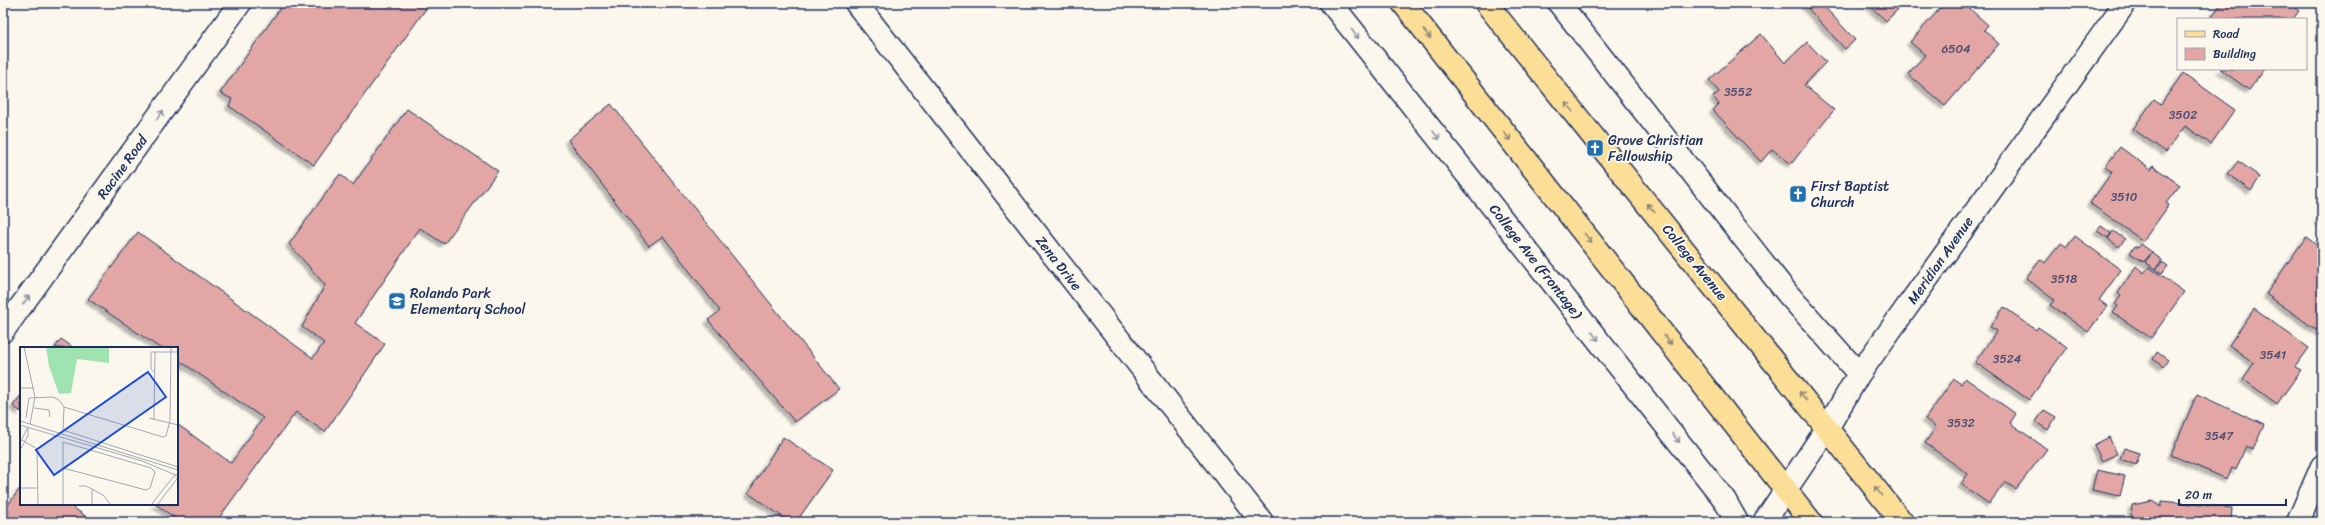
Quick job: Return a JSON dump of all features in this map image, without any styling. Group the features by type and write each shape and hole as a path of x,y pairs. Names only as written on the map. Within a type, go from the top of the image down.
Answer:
{"main road":[{"path":"1403,3 1811,522"},
{"name":"College Avenue","path":"1486,3 1828,427 1902,522"}],"street":[{"name":"Racine Road","path":"3,331 240,3"},
{"name":"Zena Drive","path":"856,3 1262,522"},
{"name":"College Ave (Frontage)","path":"1331,3 1724,499 1737,522"},
{"path":"1559,3 1787,293 1859,374"},
{"name":"Meridian Avenue","path":"1764,522 1828,427 1859,374 2121,4"},
{"path":"2298,522 2322,466"}],"building":[{"path":"284,3 430,3 314,165 229,106 232,99 220,93"},
{"path":"1803,3 1821,3 1855,40 1845,49"},
{"path":"1867,3 1904,3 1886,21"},
{"path":"1945,3 1974,3 1969,8 1988,25 1984,30 1999,44 1945,106 1908,74 1925,55 1910,42"},
{"path":"2222,3 2288,3 2299,11 2294,18 2215,18 2212,16"},
{"path":"1761,34 1785,63 1807,42 1826,62 1804,85 1834,110 1791,164 1772,149 1761,162 1713,110 1719,104 1713,97 1719,92 1709,80"},
{"path":"2221,70 2264,70 2249,90"},
{"path":"2183,73 2235,110 2211,144 2185,126 2166,152 2133,129 2154,99 2161,104"},
{"path":"611,104 839,389 795,422 708,320 720,311 663,236 649,246 568,140"},
{"path":"407,109 498,171 444,244 420,228 355,323 385,344 325,432 296,412 216,522 181,522 156,505 178,505 178,425 231,463 263,418 178,360 178,347 159,347 88,299 138,232 313,358 324,343 302,327 325,285 289,244 340,174 353,185"},
{"path":"2120,147 2151,170 2153,166 2180,185 2166,203 2169,205 2143,241 2090,203 2112,172 2105,167"},
{"path":"2238,161 2260,177 2251,191 2228,174"},
{"path":"2322,215 2322,223 2318,220"},
{"path":"2101,226 2111,233 2108,238 2097,231"},
{"path":"2113,231 2125,239 2119,247 2108,239"},
{"path":"2075,236 2121,270 2099,300 2107,306 2088,332 2050,305 2054,300 2026,278 2040,259 2045,263 2061,243 2067,247"},
{"path":"2306,237 2322,249 2322,334 2266,294"},
{"path":"2141,244 2152,252 2144,262 2130,253 2135,246 2138,248"},
{"path":"2152,253 2162,260 2155,269 2145,262"},
{"path":"2162,262 2168,266 2162,274 2156,270"},
{"path":"2136,266 2144,273 2149,267 2184,292 2151,338 2113,313 2118,306 2115,304 2121,296 2118,293"},
{"path":"2004,307 2036,330 2038,327 2067,347 2029,400 1975,362 1997,331 1990,327"},
{"path":"2254,309 2309,348 2295,367 2301,370 2277,404 2243,379 2254,363 2229,345"},
{"path":"61,339 73,347 56,347"},
{"path":"2157,352 2168,360 2163,367 2153,359"},
{"path":"1965,378 2016,414 2010,423 2047,449 2016,489 2005,482 1989,504 1961,484 1968,474 1925,443 1936,427 1925,419 1954,379 1961,384"},
{"path":"2197,394 2264,425 2253,450 2246,446 2236,470 2232,468 2227,479 2171,455"},
{"path":"20,396 20,411 13,406"},
{"path":"2044,410 2056,417 2048,430 2036,422"},
{"path":"783,437 833,470 796,522 790,522 748,493"},
{"path":"2109,437 2117,454 2102,461 2094,445"},
{"path":"2124,448 2140,453 2136,465 2120,459"},
{"path":"2097,470 2125,476 2120,496 2092,490"},
{"path":"20,488 20,505 69,505 94,522 3,522 3,512"},
{"path":"2152,501 2161,507 2161,501 2232,508 2231,522 2131,522 2132,505"}],"place":[{"name":"Grove Christian Fellowship","path":"1595,148"},
{"name":"First Baptist Church","path":"1798,194"},
{"name":"Rolando Park Elementary School","path":"397,301"}]}
